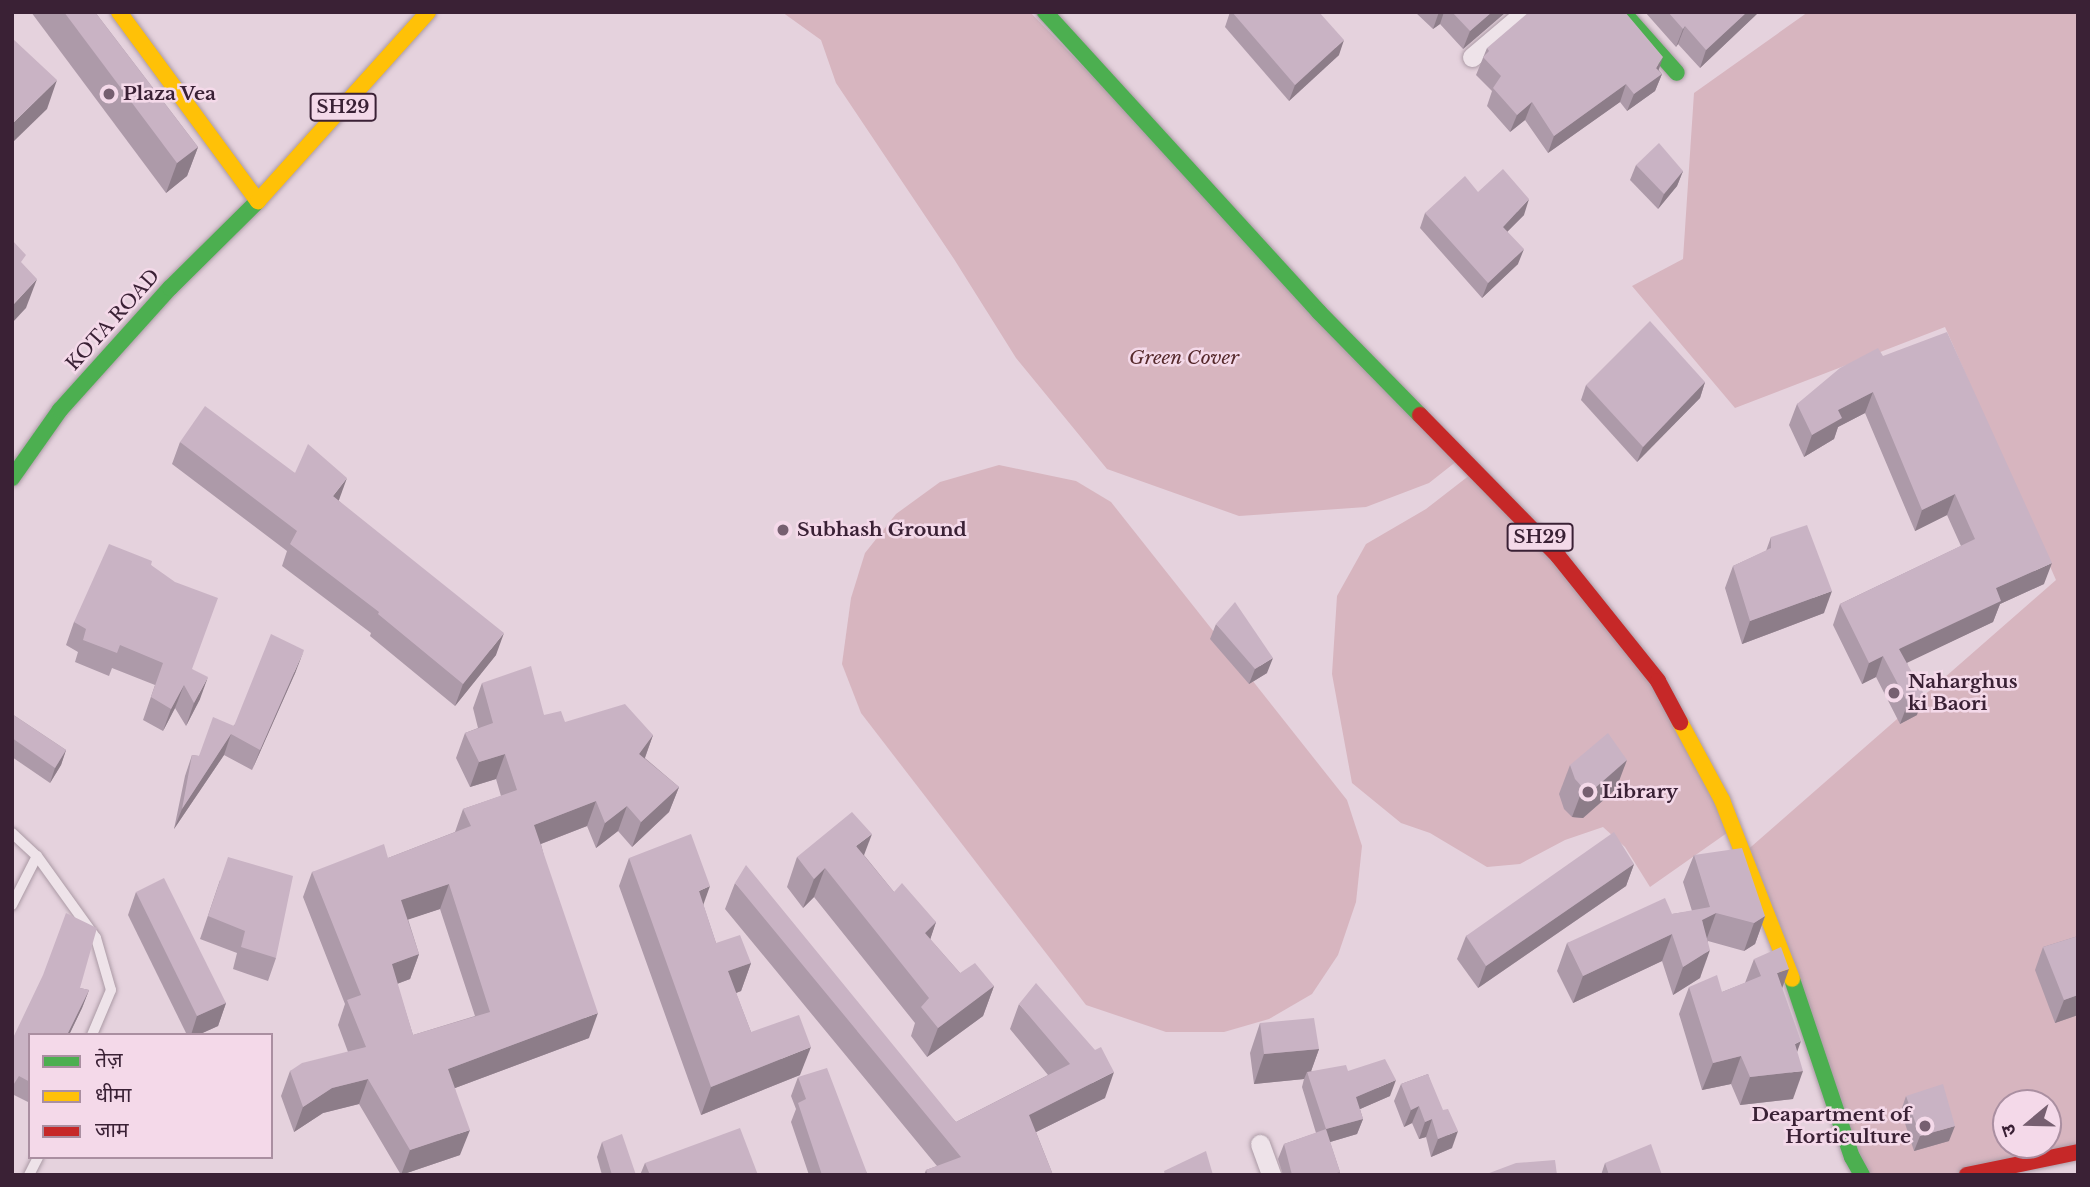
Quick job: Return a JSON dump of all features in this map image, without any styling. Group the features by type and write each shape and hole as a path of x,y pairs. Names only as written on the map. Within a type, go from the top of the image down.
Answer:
{"main road":[{"path":"119,12 258,201"},
{"name":"SH29","path":"258,201 428,12"},
{"name":"SH29","path":"1045,12 1319,312 1558,556 1658,681 1722,800 1807,1017 1853,1157 1862,1175"},
{"path":"1623,12 1677,73"},
{"name":"KOTA ROAD","path":"12,478 60,410 170,288 258,201"},
{"path":"1967,1175 2078,1152"}],"street":[{"path":"1472,57 1525,12"},
{"path":"1260,1144 1270,1175"}],"lane":[{"path":"12,833 37,856 96,938 111,990 93,1033"},
{"path":"12,905 37,856"},
{"path":"29,1175 37,1159"}],"green space":[{"name":"Green Cover","path":"782,12 1030,12 1462,457 1429,483 1366,507 1239,516 1107,469 1016,358 954,259 836,83 821,40"},
{"path":"1808,12 2078,12 2078,1152 2062,1155 2062,1089 1992,1089 1992,1159 2044,1159 1966,1175 1864,1175 1744,853 2056,580 1945,327 1735,408 1632,286 1683,259 1694,93"},
{"path":"999,465 1076,481 1111,502 1347,800 1362,846 1356,902 1338,955 1312,994 1269,1019 1224,1032 1166,1032 1086,1005 861,713 842,664 851,598 865,553 896,514 940,482"},
{"path":"1475,471 1658,681 1734,828 1650,887 1625,847 1603,827 1565,840 1520,864 1487,867 1430,833 1401,823 1352,783 1332,674 1337,596 1366,544 1426,509"}],"building":[{"path":"64,12 95,12 198,147 177,163"},
{"path":"1232,12 1319,12 1344,40 1295,85"},
{"path":"1452,12 1492,12 1470,31"},
{"path":"1529,12 1625,12 1663,57 1656,68 1662,74 1634,94 1626,84 1554,136 1532,102 1517,115 1493,88 1501,76 1483,57 1489,51 1487,48"},
{"path":"1668,12 1747,12 1706,50 1685,26 1683,29"},
{"path":"12,38 57,80 12,124"},
{"path":"1659,143 1683,171 1664,194 1636,165"},
{"path":"1503,169 1529,199 1503,227 1524,249 1488,283 1425,213 1465,176 1478,192"},
{"path":"12,240 26,255 21,262 37,279 12,306"},
{"path":"1650,321 1705,382 1643,447 1586,385"},
{"path":"1947,332 2052,563 1996,588 2001,601 1899,649 1924,694 1908,703 1883,656 1869,663 1840,604 1975,539 1955,494 1922,510 1873,392 1838,410 1842,418 1812,435 1797,404 1840,368 1878,348 1883,356"},
{"path":"205,406 295,473 308,444 347,478 333,496 504,633 463,684 378,614 379,612 290,544 297,531 180,442"},
{"path":"1807,525 1832,591 1750,621 1733,566 1771,548 1771,537"},
{"path":"109,544 152,561 151,565 175,582 218,598 192,669 208,677 194,703 184,685 171,709 151,697 163,663 120,645 117,653 83,640 86,629 74,622"},
{"path":"1235,602 1273,658 1255,669 1216,624"},
{"path":"271,634 304,650 260,750 231,734 182,809 192,755 199,756 213,717 234,726"},
{"path":"531,666 544,715 561,711 565,722 625,704 653,735 639,754 679,787 641,822 627,806 605,823 596,801 534,825 598,1013 448,1069 470,1130 410,1150 368,1079 332,1088 303,1107 290,1071 302,1063 366,1047 347,1000 361,995 312,872 384,844 388,858 471,826 463,809 517,790 505,754 479,762 465,733 493,723 482,683","holes":["449,884 490,1012 413,1035 392,964 419,954 401,900"]},
{"path":"12,714 66,750 55,768 12,738"},
{"path":"1608,733 1627,760 1594,789 1583,788 1575,779 1570,765"},
{"path":"852,812 872,834 856,846 894,892 902,883 936,922 925,933 960,973 975,963 994,986 938,1028 921,1007 929,998 825,868 814,879 797,857"},
{"path":"1614,832 1634,864 1486,966 1466,936"},
{"path":"691,834 710,886 699,891 716,943 740,935 751,963 728,971 751,1032 799,1015 811,1047 711,1087 629,858"},
{"path":"1742,848 1765,916 1754,923 1716,913 1702,920 1710,950 1683,967 1672,934 1583,976 1567,943 1665,898 1672,914 1710,907 1694,855"},
{"path":"228,857 293,876 276,958 241,947 245,931 208,916"},
{"path":"746,865 956,1122 1070,1064 1019,1004 1036,983 1095,1050 1101,1047 1114,1072 1029,1115 1053,1175 928,1175 926,1170 961,1157 735,883"},
{"path":"164,878 226,1003 197,1016 136,892"},
{"path":"66,913 97,928 80,988 89,990 68,1033 28,1033 28,1081 19,1076 12,1087 12,1040 43,975"},
{"path":"2078,936 2078,995 2064,1000 2043,947"},
{"path":"1781,947 1789,969 1777,973 1801,1041 1795,1044 1803,1071 1750,1077 1741,1056 1713,1063 1689,987 1717,975 1722,992 1761,976 1754,959"},
{"path":"1314,1018 1319,1049 1264,1054 1260,1023"},
{"path":"1385,1059 1396,1080 1356,1097 1363,1119 1326,1129 1307,1072 1346,1065 1348,1071"},
{"path":"827,1068 867,1173 862,1175 822,1175 798,1103 806,1099 798,1077"},
{"path":"1428,1074 1443,1110 1448,1109 1458,1131 1438,1139 1432,1119 1425,1122 1419,1106 1411,1110 1401,1084"},
{"path":"1943,1084 1955,1126 1920,1136 1906,1096"},
{"path":"740,1128 758,1175 650,1175 645,1163"},
{"path":"1326,1129 1340,1172 1331,1175 1292,1175 1284,1144"},
{"path":"622,1134 636,1175 612,1175 602,1142"},
{"path":"1651,1144 1662,1175 1609,1175 1605,1163"},
{"path":"1206,1151 1213,1175 1165,1175 1164,1171"},
{"path":"1555,1160 1557,1175 1484,1175 1516,1163"}],"traffic: fast":[{"path":"1045,12 1319,312 1420,415"},
{"path":"1623,12 1677,73"},
{"path":"12,478 60,410 170,288 258,201"},
{"path":"1792,979 1852,1157 1862,1175"}],"traffic: slow":[{"path":"119,12 258,201 428,12"},
{"path":"1680,722 1722,800 1792,979"}],"traffic: jam":[{"path":"1420,415 1558,556 1658,681 1680,722"},
{"path":"1967,1175 2078,1152"}],"place":[{"name":"Plaza Vea","path":"109,94"},
{"name":"Subhash Ground","path":"783,530"},
{"name":"Naharghus ki Baori","path":"1894,693"},
{"name":"Library","path":"1588,792"},
{"name":"Deapartment of Horticulture","path":"1925,1126"}]}
